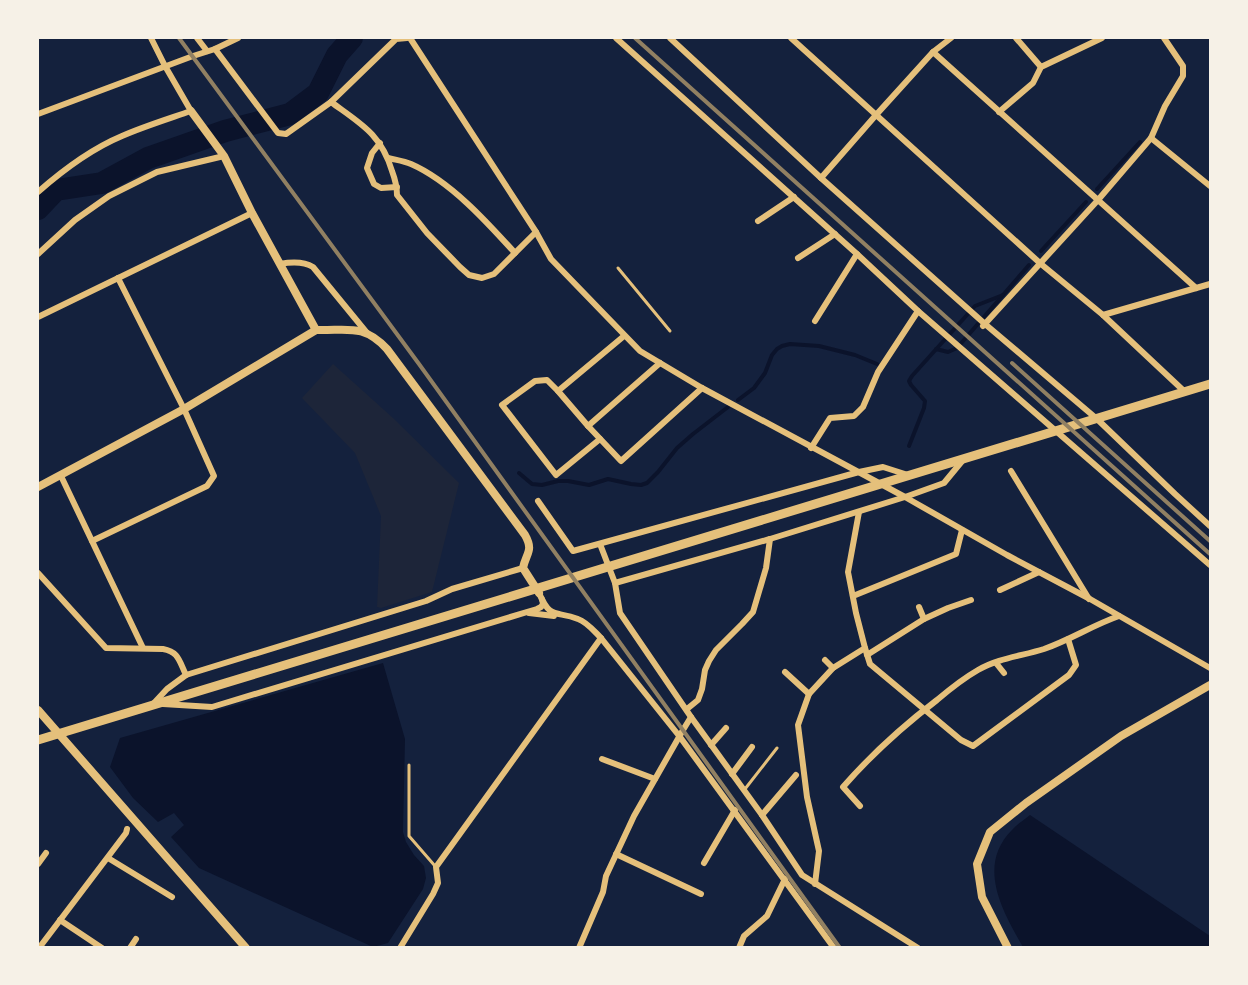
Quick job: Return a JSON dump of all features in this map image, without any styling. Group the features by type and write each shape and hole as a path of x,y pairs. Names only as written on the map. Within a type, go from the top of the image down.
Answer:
{"main road":[{"path":"38,740 1210,384"}],"street":[{"path":"151,38 191,111 224,156 252,213 316,330"},
{"path":"197,38 207,51"},
{"path":"38,114 215,49 238,38"},
{"path":"215,49 278,133 286,134 331,102 396,39 408,38 536,232 551,259 640,351 702,388 905,497 1210,668"},
{"path":"616,38 918,311 1210,565"},
{"path":"670,38 984,325 1097,419 1210,526"},
{"path":"791,38 1041,264 1103,315 1185,392"},
{"path":"821,178 933,52 951,38"},
{"path":"1017,38 1041,67"},
{"path":"999,112 1033,83 1041,67 1102,38"},
{"path":"984,325 1152,138 1165,106 1183,76 1183,66 1164,38"},
{"path":"933,52 1196,288"},
{"path":"331,102 371,132 380,143 388,158 397,187 397,195 427,233 469,274 482,278 494,274 536,232"},
{"path":"38,192 58,174 120,136 191,111"},
{"path":"1152,138 1210,186"},
{"path":"380,143 372,153 368,168 374,184 381,188 397,187"},
{"path":"38,254 75,220 109,196 158,172 224,156"},
{"path":"388,158 411,164 460,196 515,253"},
{"path":"758,221 794,197"},
{"path":"38,317 252,213"},
{"path":"798,258 835,234"},
{"path":"815,321 857,254"},
{"path":"280,264 303,263 313,267 367,333"},
{"path":"92,541 207,486 214,476 118,278"},
{"path":"1103,315 1210,284"},
{"path":"811,448 830,418 854,416 863,407 878,372 918,311"},
{"path":"349,329 352,321 351,312"},
{"path":"38,487 183,409 316,330 342,328 372,335 380,340 387,349 525,535 530,543 530,551 526,556 524,568 540,596 553,613 582,621 601,638 735,810 834,948"},
{"path":"558,391 624,336"},
{"path":"588,426 660,363"},
{"path":"600,439 556,475 502,405 535,381 548,380 621,461 702,388"},
{"path":"615,583 905,497 944,483 963,460"},
{"path":"538,501 573,551 859,472 883,467 912,476"},
{"path":"1011,471 1089,599"},
{"path":"61,476 143,648"},
{"path":"859,512 848,572 870,664 960,740 973,746 1069,675 1076,665 1068,639"},
{"path":"853,596 956,554 962,530"},
{"path":"687,709 698,700 705,670 716,650 753,612 766,568 770,538"},
{"path":"600,544 615,583 620,613 802,875 918,948"},
{"path":"154,704 167,689 186,675 426,601 452,589 524,568"},
{"path":"1000,590 1039,572"},
{"path":"38,573 106,648 163,649 175,653 186,675"},
{"path":"154,704 212,706 541,607 543,604 540,596"},
{"path":"815,884 819,851 807,797 798,725 808,694 833,668 924,619 971,600"},
{"path":"919,607 924,619"},
{"path":"522,612 567,616"},
{"path":"860,806 843,787 861,767 924,710 979,669 1043,649 1119,616"},
{"path":"400,948 438,883 436,867 601,638"},
{"path":"825,660 833,668"},
{"path":"996,663 1004,673"},
{"path":"785,672 808,694"},
{"path":"1008,948 982,897 977,864 990,832 1026,803 1121,736 1210,685"},
{"path":"38,710 246,948"},
{"path":"579,948 603,892 606,876 634,816 691,717"},
{"path":"711,745 726,728"},
{"path":"732,774 752,747"},
{"path":"602,759 656,779"},
{"path":"762,815 796,775"},
{"path":"704,863 735,810"},
{"path":"39,948 126,834 127,829"},
{"path":"38,864 46,853"},
{"path":"616,854 701,894"},
{"path":"108,858 172,897"},
{"path":"739,948 744,936 767,916 785,879"},
{"path":"60,920 102,948"},
{"path":"130,948 136,939"}],"lane":[{"path":"618,268 670,331"},
{"path":"744,790 777,748"},
{"path":"409,765 409,836 436,867"}],"shaded area":[{"path":"333,364 393,418 459,483 432,592 381,608 377,607 381,516 355,453 302,398"},
{"path":"383,663 405,739 403,832 414,855 424,866 426,878 423,889 388,943 373,947 199,868 171,837 184,825 174,813 158,822 133,798 110,767 120,738"},
{"path":"1030,815 1210,936 1210,947 1023,947 1001,904 994,874 1001,844 1014,828"}],"waterway":[{"path":"38,209 56,190 102,183 148,158 225,131 290,114 318,93 337,55 352,38"},
{"path":"1097,189 1140,142"},
{"path":"1041,251 1086,202"},
{"path":"936,349 948,352 957,348 1029,265"},
{"path":"909,446 925,401 911,385 909,381 912,376 975,306 1003,295"},
{"path":"738,400 754,388 765,373 772,355 782,346 790,344 819,346 855,355 877,364"},
{"path":"519,473 532,484 542,485 558,481 589,485 608,479 641,485 647,483 658,472 677,448 728,407"}],"railway":[{"path":"179,38 419,364 840,948"},
{"path":"635,38 1210,554"},
{"path":"1012,363 1210,541"}]}
